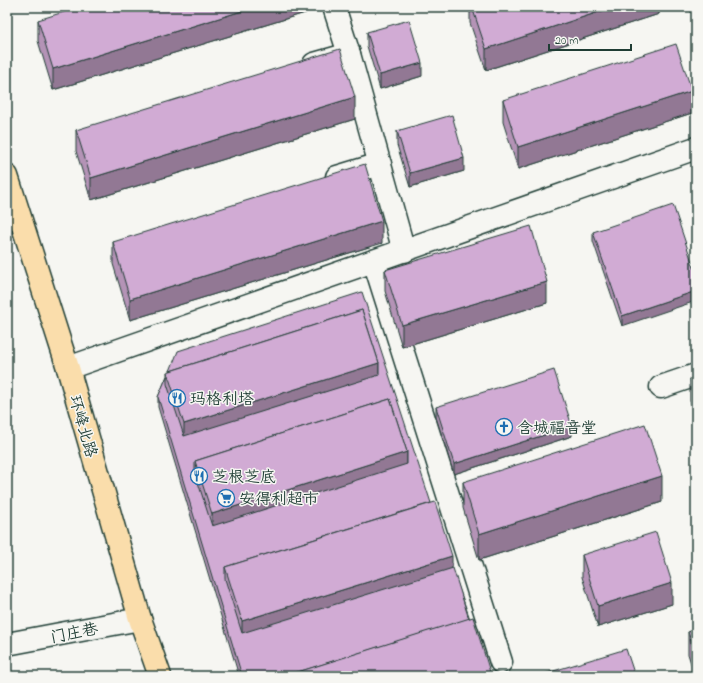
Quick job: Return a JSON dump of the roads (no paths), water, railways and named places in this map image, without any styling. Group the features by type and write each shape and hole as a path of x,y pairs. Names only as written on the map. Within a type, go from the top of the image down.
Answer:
{"main road":[{"name":"环峰北路","path":"7,176 68,368 140,619 160,676"}],"street":[{"path":"334,7 349,54 404,251"},
{"path":"296,70 349,54"},
{"path":"68,368 696,148"},
{"path":"318,183 380,164"},
{"path":"374,261 501,662"},
{"path":"661,388 696,375"},
{"name":"门庄巷","path":"7,644 140,619"}],"place":[{"name":"玛格利塔","path":"177,398"},
{"name":"含城福音堂","path":"504,427"},
{"name":"芝根芝底","path":"199,476"},
{"name":"安得利超市","path":"226,498"}]}
